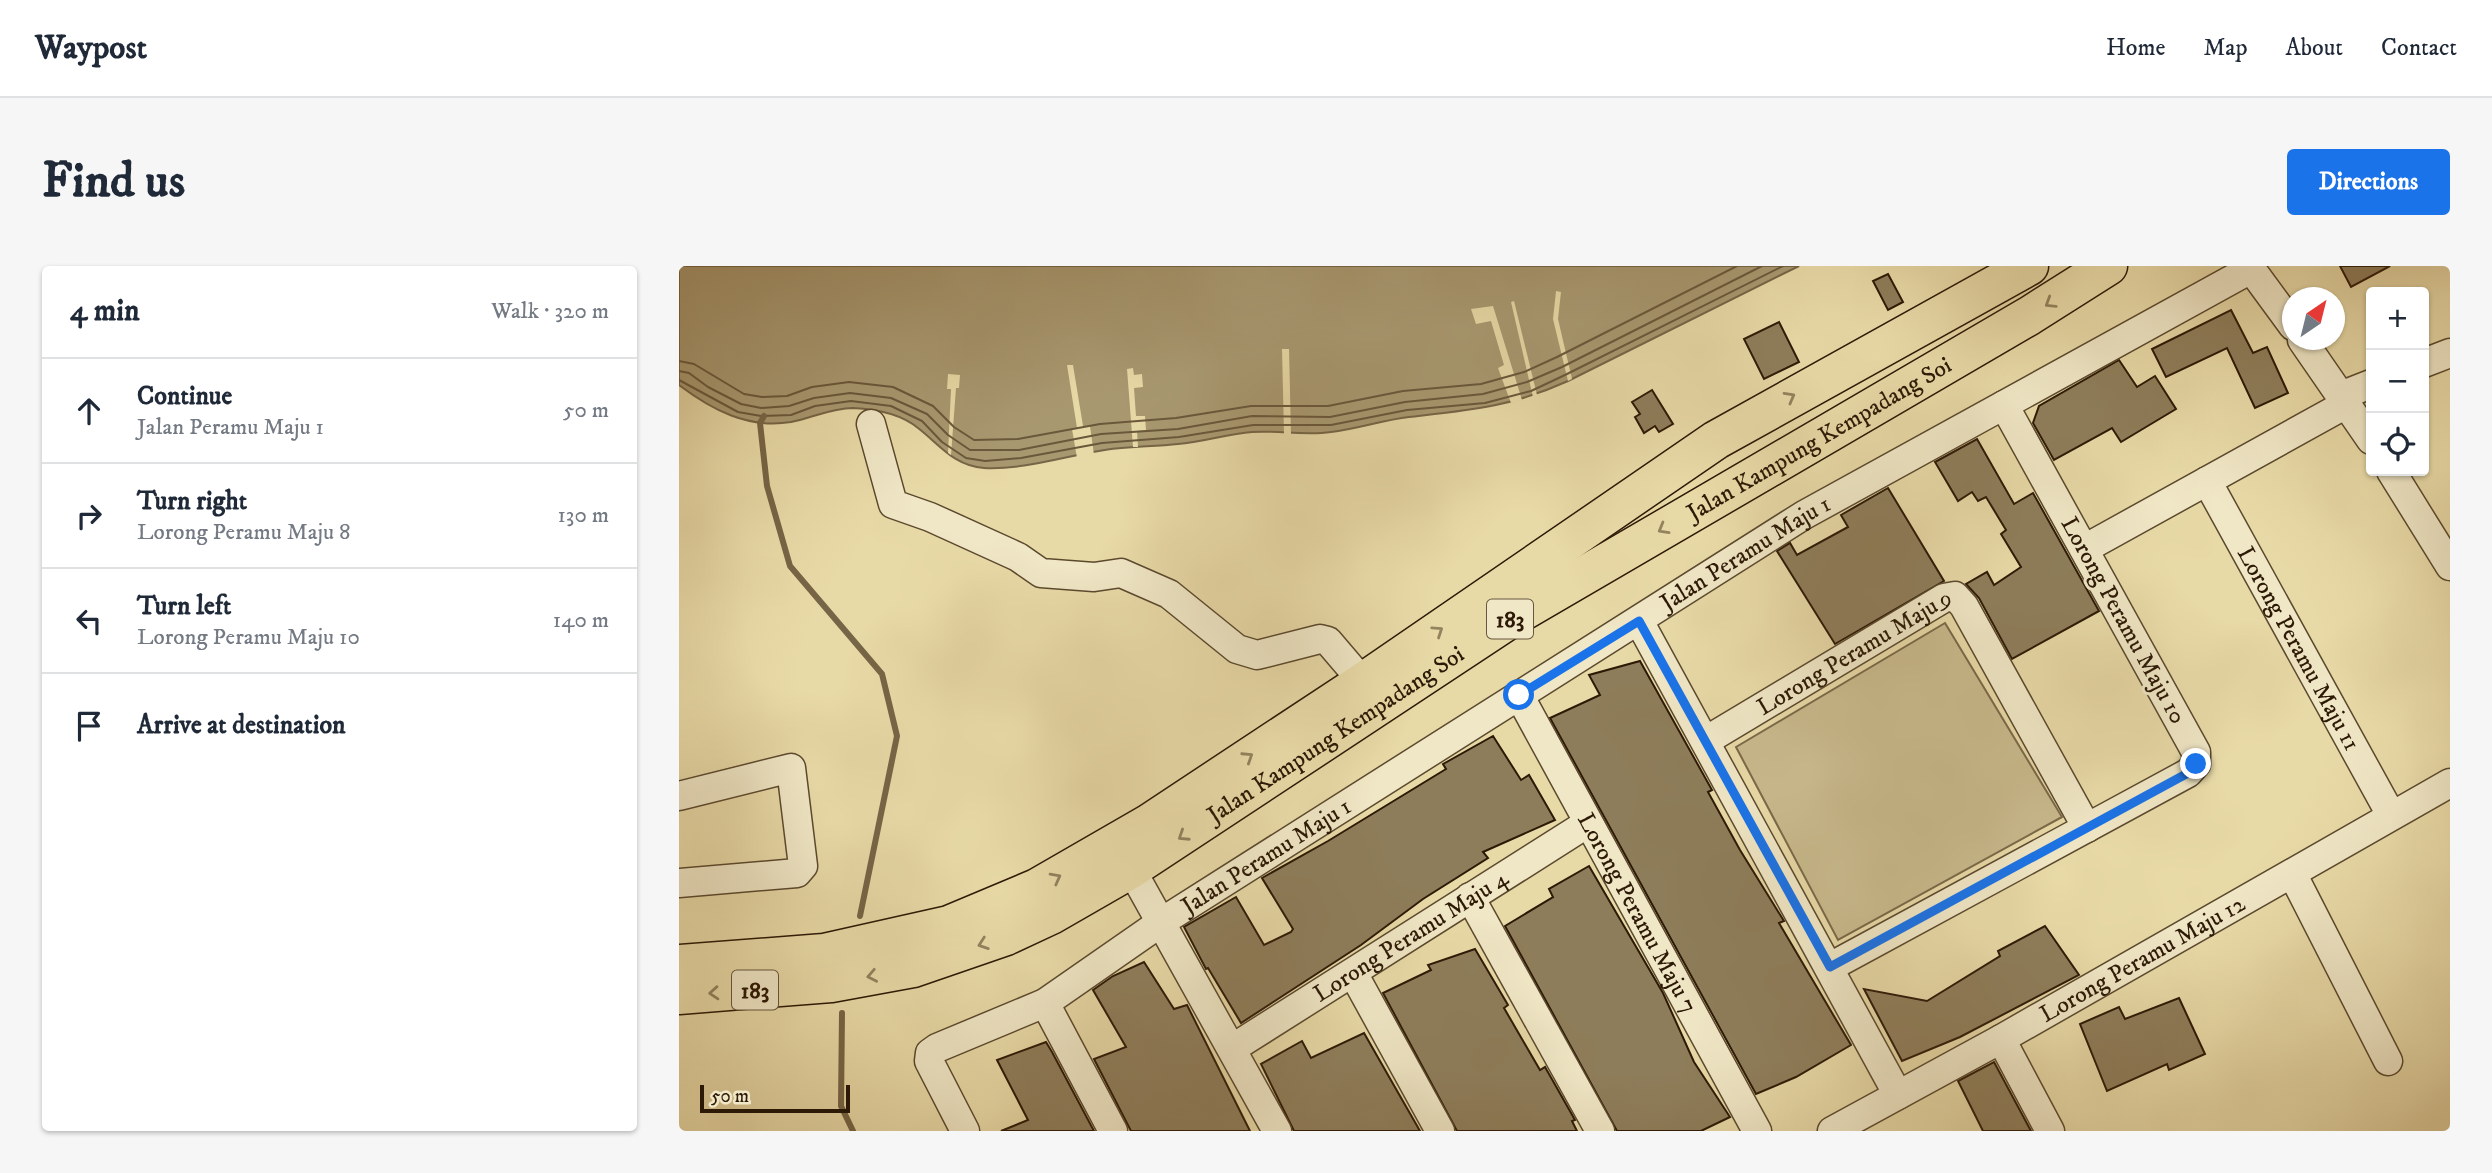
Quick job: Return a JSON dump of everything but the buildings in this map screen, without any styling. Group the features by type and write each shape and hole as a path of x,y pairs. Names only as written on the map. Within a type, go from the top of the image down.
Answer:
{"highway":[{"name":"Jalan Kampung Kempadang Soi","path":"907,951 949,925 1071,870 1148,824 1757,415 2029,266"},
{"name":"Jalan Kampung Kempadang Soi","path":"828,968 907,951 1006,936 1051,915 1131,869 1513,617 2029,316 2108,266"},
{"path":"1757,415 1736,443 1735,458 1750,465 1781,461"},
{"name":"183","path":"679,964 828,968"},
{"name":"183","path":"679,995 828,968"}],"street":[{"path":"2250,268 2282,311"},
{"name":"Jalan Peramu Maju 1","path":"965,1131 929,1061 930,1053 1045,1003 1163,921 1804,515 2075,369 2250,268"},
{"path":"2309,350 2366,432"},
{"path":"2429,361 2450,353"},
{"path":"2086,548 2207,481 2366,387"},
{"name":"Lorong Peramu Maju 10","path":"1830,967 2188,773 2196,764 2196,752 2086,548 2004,405"},
{"path":"871,424 893,504 930,517 1018,558 1041,573 1094,577 1121,573 1169,594 1237,649 1257,655 1320,639 1328,641 1363,682"},
{"path":"2395,476 2442,534 2450,566"},
{"name":"Lorong Peramu Maju 11","path":"2207,481 2392,815"},
{"name":"Lorong Peramu Maju 9","path":"1707,740 1944,598 1955,596 1964,606 2087,828"},
{"path":"1639,621 1707,740 1898,1095"},
{"name":"Lorong Peramu Maju 7","path":"1519,695 1756,1131"},
{"path":"679,796 791,768 803,866 797,873 679,883"},
{"name":"Lorong Peramu Maju 12","path":"1832,1131 2001,1040 2450,783"},
{"name":"Lorong Peramu Maju 4","path":"1233,1048 1588,823"},
{"path":"1131,869 1163,921 1277,1131"},
{"path":"2293,875 2388,1060"},
{"path":"1470,897 1600,1131"},
{"path":"1353,973 1440,1131"},
{"path":"1045,1003 1113,1131"},
{"path":"2001,1040 2050,1131"}],"shaded area":[{"path":"1945,623 2062,817 1838,940 1736,747"}],"water":[{"path":"679,266 1799,266 1568,381 1509,402 1399,418 1331,432 1243,433 1187,443 1109,449 1027,465 984,468 956,459 911,423 879,411 845,408 791,422 760,423 731,416 704,402 679,385"}],"pier":[{"path":"1556,291 1561,292 1558,319 1572,379 1568,381 1553,319"},
{"path":"1514,301 1537,395 1533,397 1511,302"},
{"path":"1493,306 1522,400 1511,403 1498,368 1504,365 1491,321 1476,324 1471,309"},
{"path":"1282,349 1289,349 1291,434 1284,434"},
{"path":"1067,365 1073,365 1083,426 1090,426 1094,455 1077,458 1072,429 1077,428"},
{"path":"1133,368 1134,375 1142,374 1143,387 1134,388 1136,416 1145,416 1146,430 1137,431 1138,447 1133,447 1127,369"},
{"path":"948,374 960,375 959,388 956,388 951,455 948,453 951,389 947,389"}],"waterway":[{"path":"764,416 760,423 767,486 790,566 882,674 897,736 860,916"},
{"path":"842,1013 841,1106 853,1131"}],"route":[{"path":"1519,695 1639,621 1830,967 2188,773 2196,764"}]}
